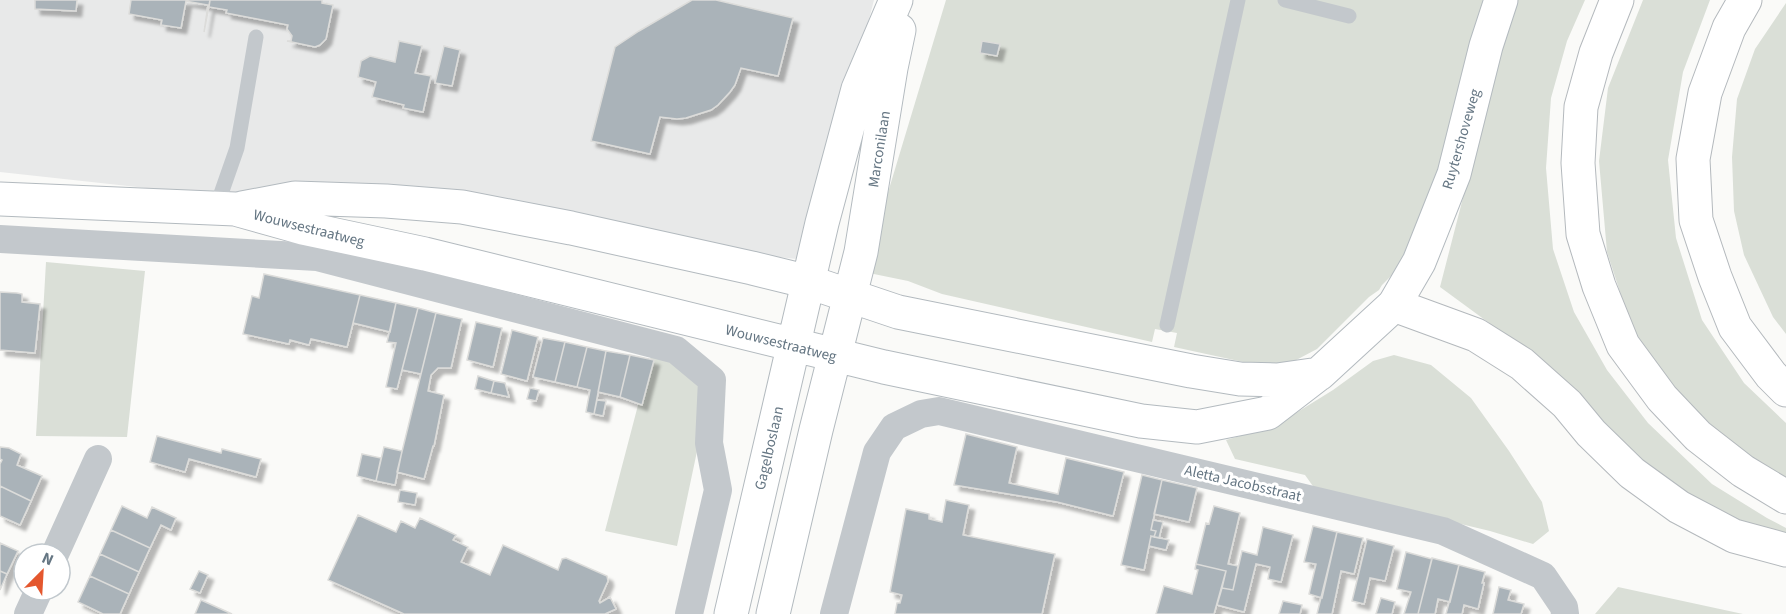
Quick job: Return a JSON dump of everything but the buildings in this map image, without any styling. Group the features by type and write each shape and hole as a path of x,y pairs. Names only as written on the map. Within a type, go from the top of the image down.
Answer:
{"main road":[{"path":"809,282 822,223 858,89 896,0"},
{"name":"Marconilaan","path":"850,297 861,252 891,68 905,0"},
{"name":"Ruytershoveweg","path":"1394,305 1419,262 1454,174 1486,46 1501,0"},
{"path":"1617,0 1596,53 1581,107 1578,163 1583,234 1599,286 1623,345 1662,398 1698,436 1743,471 1786,496"},
{"path":"1745,0 1729,28 1705,93 1693,159 1696,220 1735,327 1771,375 1786,390"},
{"name":"Wouwsestraatweg","path":"0,199 226,208 295,198 386,201 462,207 752,268 809,282 898,312 1191,372 1240,379 1277,380 1320,373"},
{"name":"Wouwsestraatweg","path":"226,208 303,228 425,254 835,356 1141,421 1197,427 1268,413 1320,373 1394,305"},
{"name":"Gagelboslaan","path":"731,614 809,282"},
{"path":"773,614 850,297"},
{"path":"1394,305 1476,335 1522,364 1567,404 1591,433 1632,472 1679,507 1734,536 1786,549"}],"street":[{"path":"216,251 226,208"},
{"name":"Wouwsestraatweg","path":"0,239 317,257 641,339 676,350 712,380 709,443 718,490 689,614"},
{"name":"Aletta Jacobsstraat","path":"834,614 877,452 894,428 921,414 939,411 1443,531 1543,576 1564,607 1565,614"},
{"path":"60,542 98,459"}],"lane":[{"path":"1167,325 1238,0"},
{"path":"1284,0 1349,16"},
{"path":"226,208 256,37"}],"shaded area":[{"path":"0,0 874,0 806,260 0,172"},
{"path":"946,0 1483,0 1432,196 1397,270 1317,349 1283,367 1257,365 1174,347 1177,333 1155,329 1152,342 942,294 908,281 864,272"},
{"path":"1514,0 1585,0 1567,41 1551,98 1546,168 1553,249 1574,312 1607,370 1648,423 1712,484 1786,528 1786,539 1693,505 1633,455 1515,342 1440,287"},
{"path":"1643,0 1710,0 1683,72 1668,160 1676,238 1702,320 1744,383 1786,423 1786,484 1741,457 1673,392 1633,332 1607,252 1599,161 1608,88"},
{"path":"1786,3 1786,334 1773,317 1744,255 1734,211 1732,157 1737,99 1755,49"},
{"path":"46,262 145,271 127,437 36,436"},
{"path":"653,348 697,370 707,404 677,546 605,531"},
{"path":"1394,355 1431,365 1471,398 1542,502 1549,531 1533,544 1490,531 1315,489 1305,475 1235,459 1226,440 1275,426 1333,390 1373,361"},
{"path":"1618,587 1743,614 1595,614"}]}
